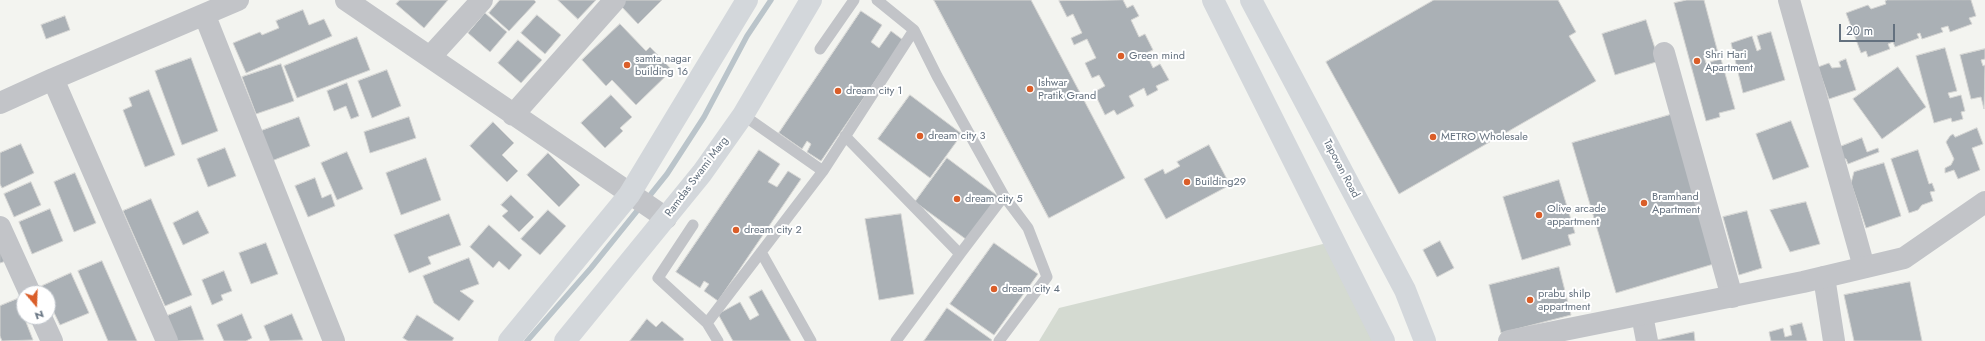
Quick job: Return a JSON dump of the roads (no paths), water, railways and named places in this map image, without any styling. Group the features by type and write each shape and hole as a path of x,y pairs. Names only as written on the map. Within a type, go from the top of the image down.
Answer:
{"main road":[{"path":"509,341 631,196 747,0"},
{"name":"Ramdas Swami Marg","path":"565,341 660,214 702,172 743,115 811,0"},
{"path":"1213,0 1384,341"},
{"name":"Tapovan Road","path":"1251,0 1405,290 1425,341"}],"street":[{"path":"0,103 205,16 238,0"},
{"path":"346,0 631,196 660,214"},
{"path":"430,57 482,0"},
{"path":"513,115 616,0"},
{"path":"1788,0 1864,268"},
{"path":"205,16 334,341"},
{"path":"1664,53 1732,297"},
{"path":"53,80 167,341"},
{"path":"1510,341 1732,297 1904,258 1985,202"},
{"path":"0,226 26,285"},
{"path":"1824,277 1834,341"},
{"path":"1642,315 1647,341"},
{"path":"45,325 52,341"}],"lane":[{"path":"820,49 854,0"},
{"path":"878,0 914,30 937,76 1004,196 1028,228 1047,277 999,341"},
{"path":"708,323 823,170 914,30"},
{"path":"743,115 823,170"},
{"path":"845,136 960,254"},
{"path":"896,341 1004,196"},
{"path":"693,225 658,278 708,323 718,341"},
{"path":"761,252 811,341"}],"waterway":[{"path":"647,199 667,174 704,117 747,36 771,0"},
{"path":"527,341 591,268 641,206"}],"place":[{"name":"Green mind","path":"1121,56"},
{"name":"Shri Hari Apartment","path":"1697,61"},
{"name":"samta nagar building 16","path":"627,65"},
{"name":"Ishwar Pratik Grand","path":"1030,89"},
{"name":"dream city 1","path":"838,91"},
{"name":"dream city 3","path":"920,136"},
{"name":"METRO Wholesale","path":"1433,137"},
{"name":"Building29","path":"1187,182"},
{"name":"dream city 5","path":"957,199"},
{"name":"Bramhand Apartment","path":"1644,203"},
{"name":"Olive arcade appartment","path":"1539,215"},
{"name":"dream city 2","path":"736,230"},
{"name":"dream city 4","path":"994,289"},
{"name":"prabu shilp appartment","path":"1530,300"}]}
